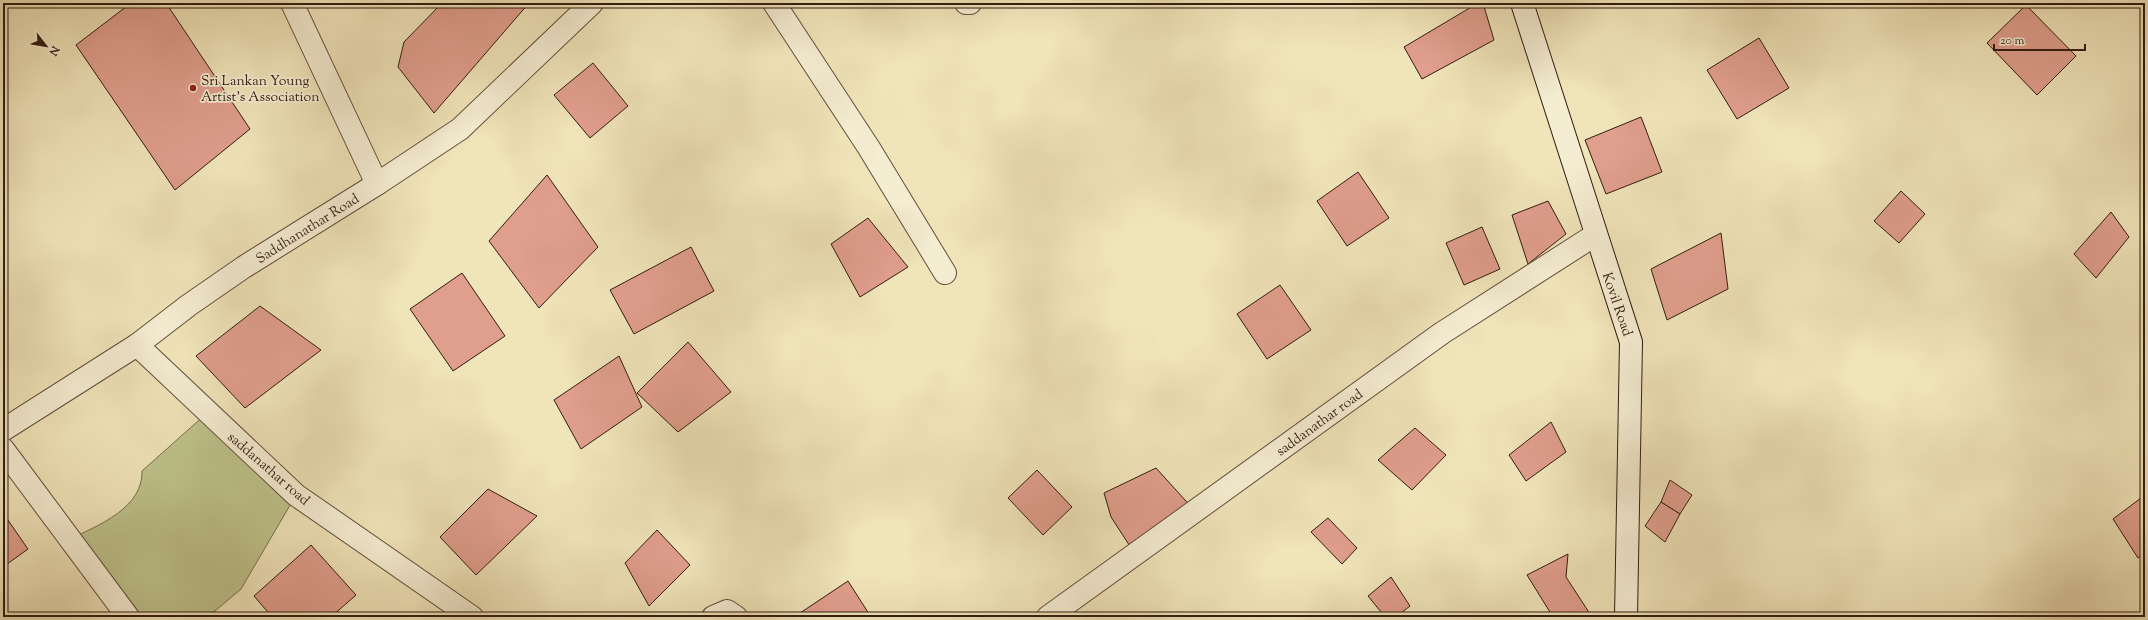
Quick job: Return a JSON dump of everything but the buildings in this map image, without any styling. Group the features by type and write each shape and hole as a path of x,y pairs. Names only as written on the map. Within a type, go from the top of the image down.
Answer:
{"street":[{"path":"292,3 377,184"},
{"name":"Saddhanathar Road","path":"3,430 137,345 189,305 244,267 377,184 460,128 592,3"},
{"path":"774,3 869,148 945,273"},
{"name":"Kovil Road","path":"1522,3 1595,236 1631,342 1626,617"},
{"name":"saddanathar road","path":"1048,617 1442,333 1595,236"},
{"name":"saddanathar road","path":"137,345 296,495 472,617"},
{"path":"3,449 128,617"},
{"path":"713,617 727,611 736,617"}],"green space":[{"path":"207,413 296,495 241,589 215,611 200,617 128,617 70,539 106,521 127,505 135,495 140,484 142,471"}],"place":[{"name":"Sri Lankan Young Artist's Association","path":"193,88"}]}
